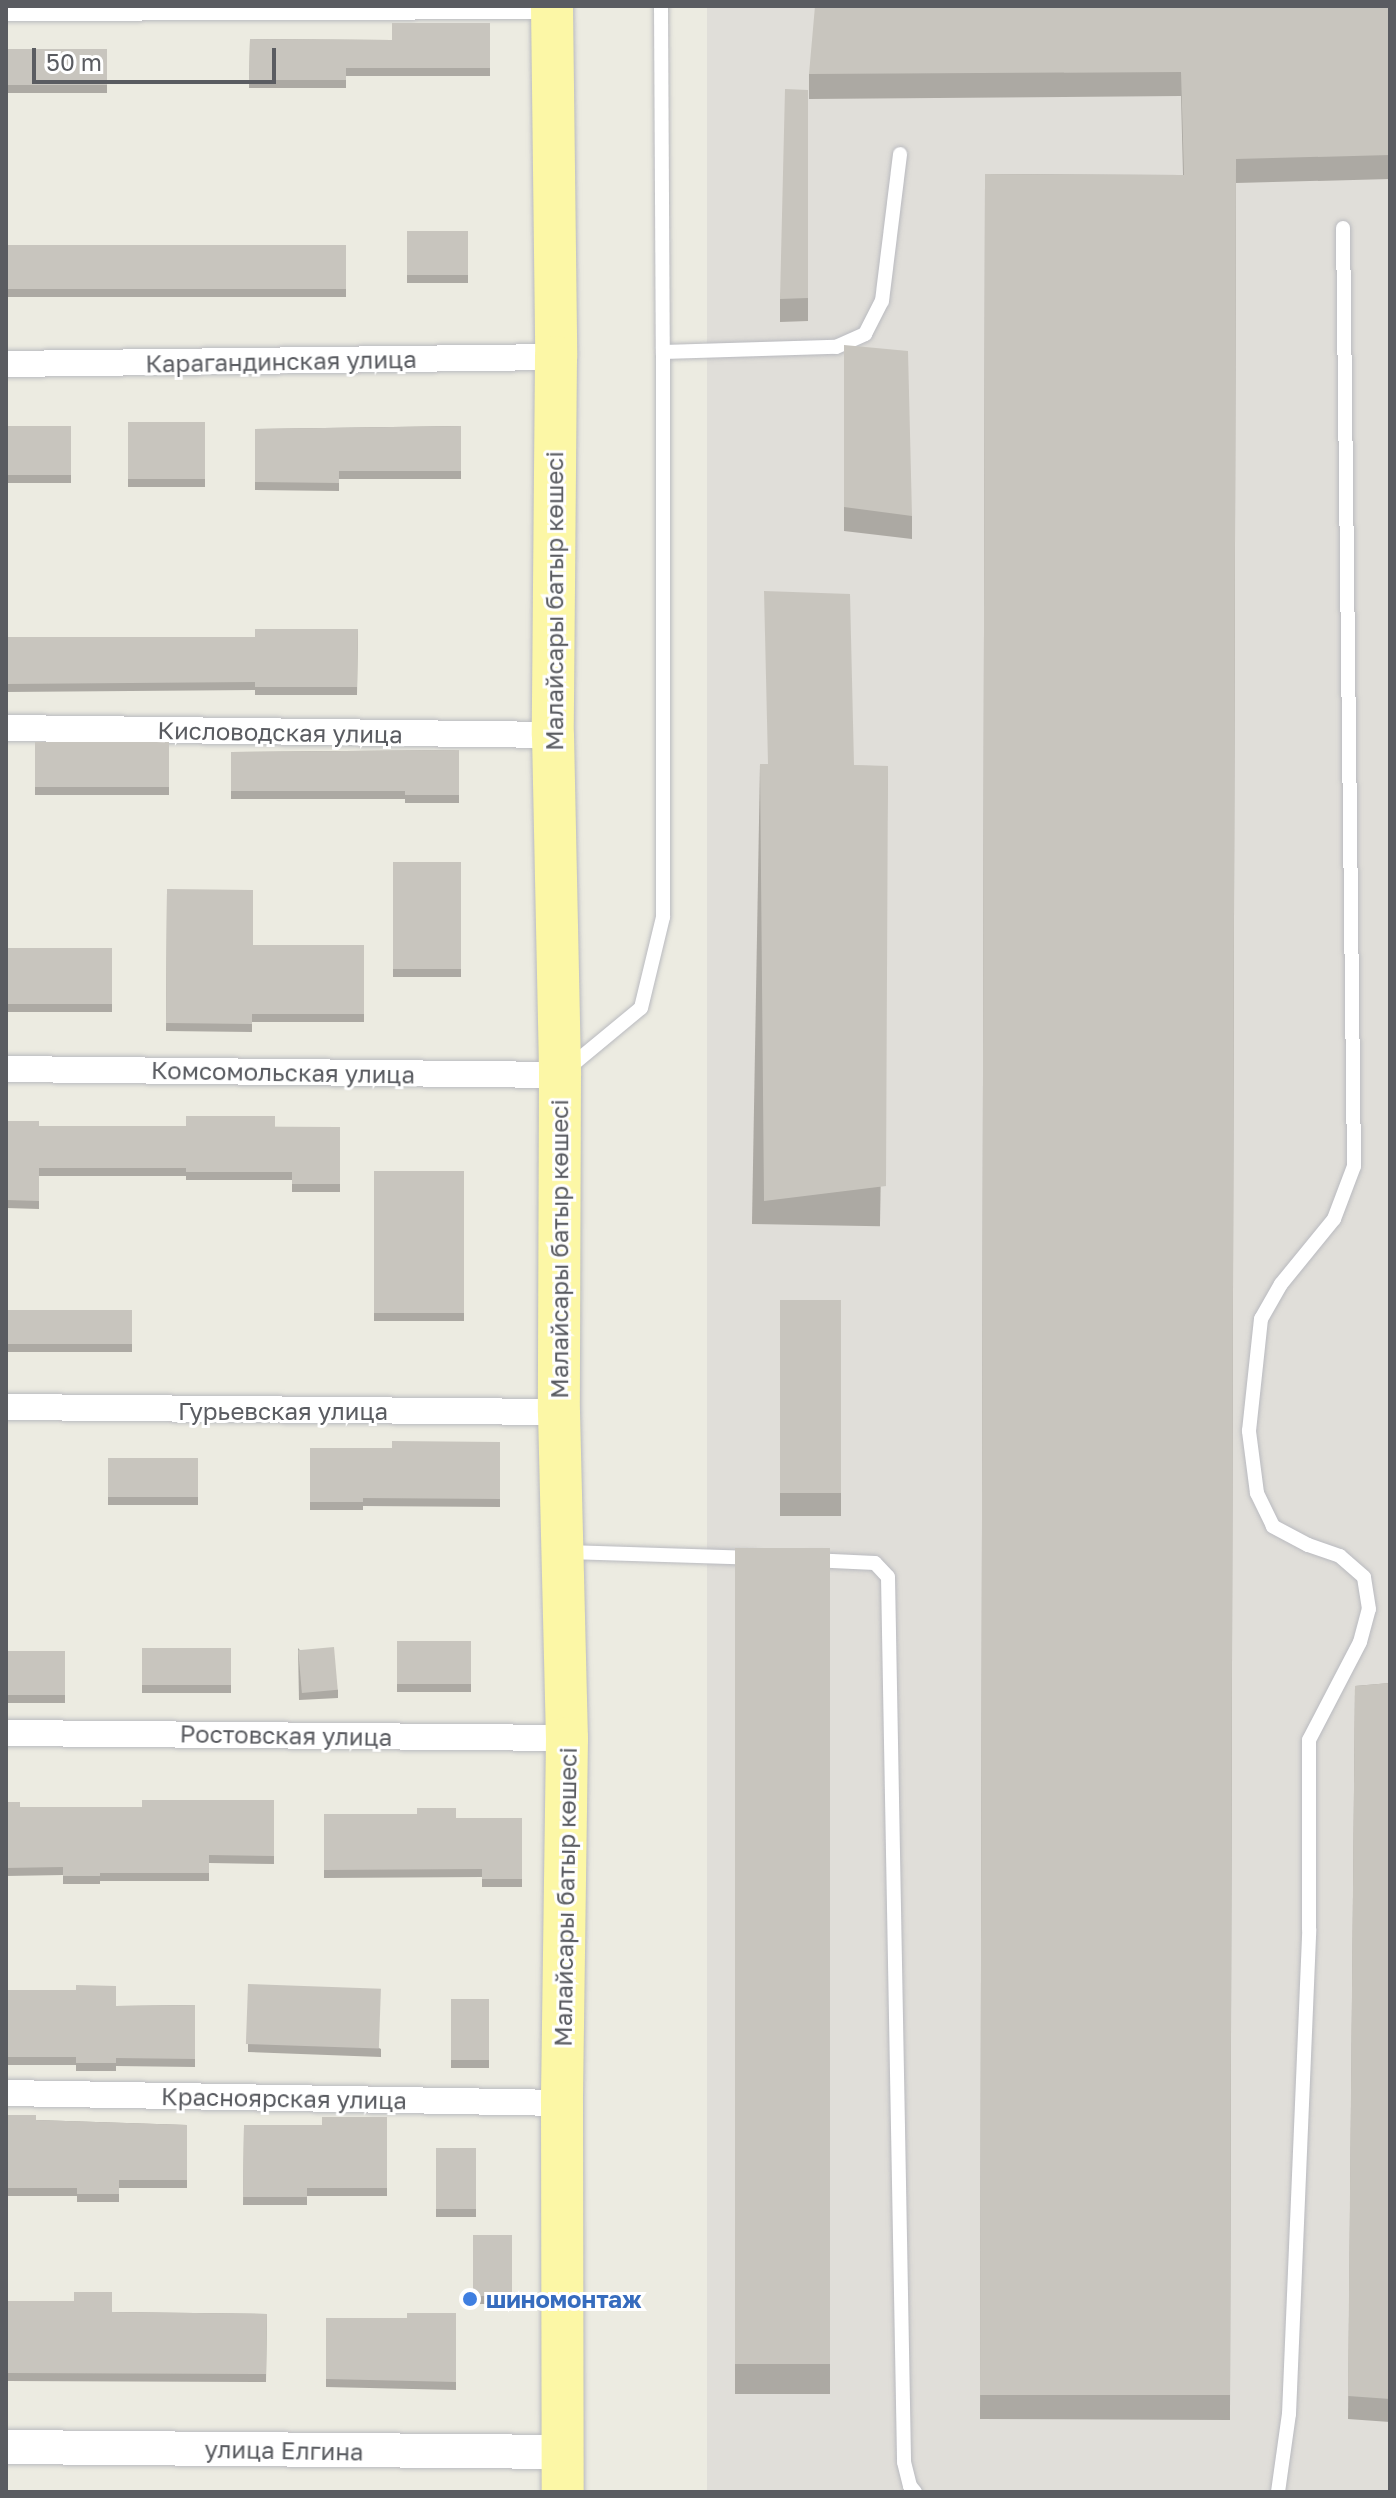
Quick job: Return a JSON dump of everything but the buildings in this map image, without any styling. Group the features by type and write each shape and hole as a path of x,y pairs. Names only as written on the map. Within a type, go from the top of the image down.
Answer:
{"main road":[{"name":"Малайсары батыр көшесі","path":"552,6 556,357 553,735 560,1075 559,1412 567,1738 562,2103 563,2472"}],"street":[{"path":"6,8 552,6"},
{"name":"Карагандинская улица","path":"6,364 556,357"},
{"name":"Кисловодская улица","path":"6,728 553,735"},
{"name":"Комсомольская улица","path":"6,1069 560,1075"},
{"name":"Гурьевская улица","path":"6,1407 559,1412"},
{"name":"Ростовская улица","path":"6,1733 567,1738"},
{"name":"Красноярская улица","path":"6,2093 562,2103"},
{"name":"улица Елгина","path":"6,2447 563,2472"}],"lane":[{"path":"560,1075 641,1008 663,917 661,6"},
{"path":"663,352 836,347 865,334 882,301 900,154"},
{"path":"1278,2492 1291,2382 1309,1929 1309,1740 1360,1642 1369,1609 1364,1577 1340,1556 1308,1545 1273,1526 1257,1493 1249,1431 1261,1319 1281,1284 1317,1244 1334,1219 1354,1166 1343,228"},
{"path":"562,1552 766,1559"},
{"path":"797,1560 875,1563 888,1577 904,2462 910,2486 915,2492"}],"shaded area":[{"path":"707,6 1390,6 1390,2492 707,2492"}],"place":[{"name":"шиномонтаж","path":"470,2299"}]}
